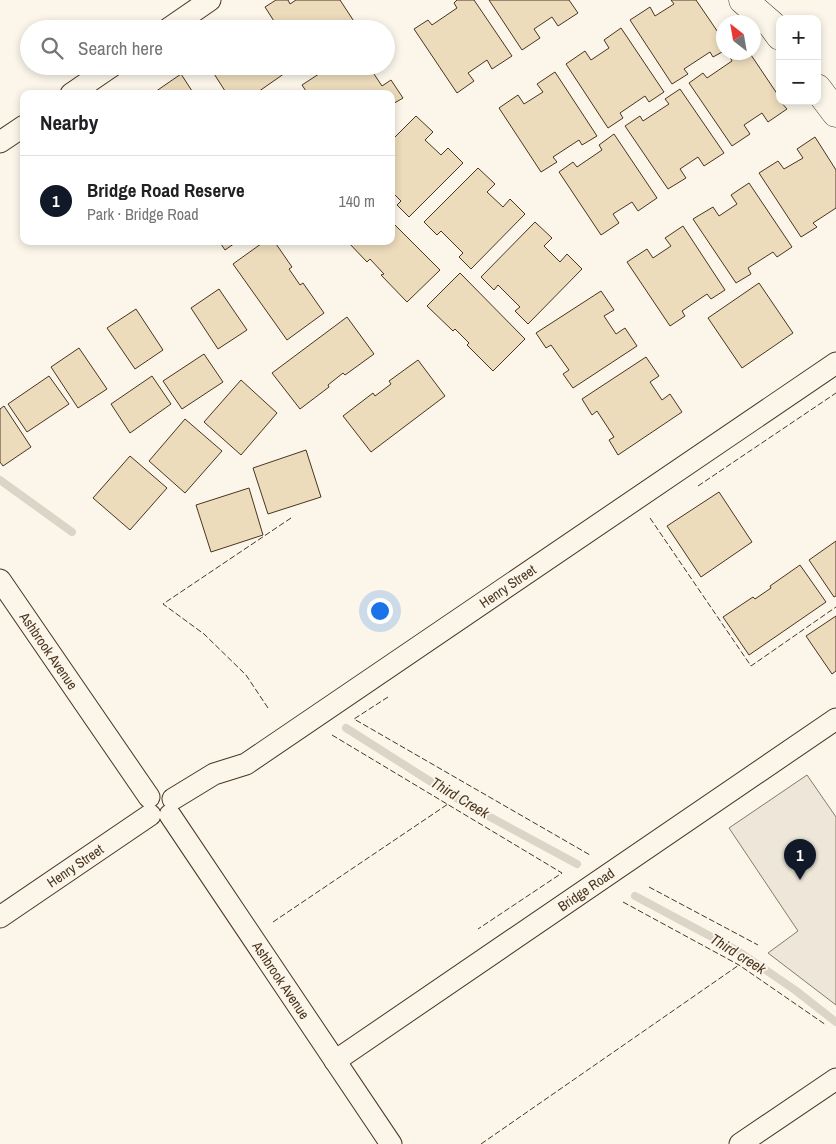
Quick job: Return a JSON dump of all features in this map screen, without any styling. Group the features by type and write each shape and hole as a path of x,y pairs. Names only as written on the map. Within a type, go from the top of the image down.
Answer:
{"street":[{"path":"181,20 210,0"},
{"path":"744,0 776,30"},
{"path":"78,90 99,75"},
{"path":"821,93 836,114"},
{"path":"0,142 20,129"},
{"name":"Henry Street","path":"0,917 161,806 214,774 246,764 836,363"},
{"name":"Ashbrook Avenue","path":"0,580 161,806 391,1144"},
{"name":"Bridge Road","path":"335,1061 836,718"},
{"path":"754,1140 836,1078"}],"shaded area":[{"path":"807,775 836,817 836,1005 768,953 798,931 729,828"}],"building":[{"path":"276,0 288,0 290,4 296,0 340,0 353,20 273,20 265,7"},
{"path":"457,0 474,0 512,56 492,69 487,60 468,73 474,81 457,93 414,29 428,20 432,25 457,8 454,3"},
{"path":"489,0 569,0 578,13 558,26 552,17 534,29 540,38 522,50"},
{"path":"671,0 696,0 716,29 716,55 713,57 710,52 684,69 688,74 672,84 630,20 650,7 655,16 674,4"},
{"path":"621,28 664,92 649,102 645,96 620,113 623,118 608,128 566,64 585,51 591,60 609,48 604,40"},
{"path":"754,60 776,92 776,105 784,105 787,109 768,122 762,113 744,125 750,134 732,146 689,83 703,73 707,78 732,61"},
{"path":"555,72 597,136 582,145 579,140 553,157 557,162 541,172 499,108 518,95 524,104 543,92 537,84"},
{"path":"182,75 191,90 158,90"},
{"path":"215,75 282,75 261,90 224,90"},
{"path":"317,75 375,75 382,86 391,80 403,98 395,103 395,90 305,90 302,85"},
{"path":"680,89 724,153 704,166 698,157 680,169 686,178 668,189 625,126 640,116 643,121 669,104 665,99"},
{"path":"416,116 433,132 425,140 441,155 448,148 463,163 409,217 397,205 401,201 395,195 395,137"},
{"path":"614,134 657,198 638,211 632,202 613,214 619,223 601,235 559,172 573,162 577,167 602,150 599,145"},
{"path":"815,137 836,170 836,208 813,223 817,227 801,237 759,173 778,161 784,169 803,158 797,149"},
{"path":"478,168 495,184 487,192 503,207 510,199 525,214 471,269 459,257 463,253 441,231 437,235 424,222"},
{"path":"749,183 792,247 777,257 773,252 748,268 751,274 736,283 693,219 713,207 719,216 737,204 731,195"},
{"path":"535,222 552,238 544,246 560,262 567,254 582,269 528,324 515,311 520,307 498,285 494,290 481,277"},
{"path":"395,225 440,270 407,302 381,275 384,274 370,259 367,262 351,245 395,245"},
{"path":"683,226 725,290 711,299 707,294 682,311 685,316 670,326 627,262 647,249 653,258 671,246 665,238"},
{"path":"222,245 232,245 225,250"},
{"path":"259,245 277,245 292,267 289,269 300,285 303,283 324,313 287,340 233,264"},
{"path":"460,273 525,339 493,371 467,345 469,343 455,329 453,331 427,306"},
{"path":"759,283 793,333 742,368 708,318"},
{"path":"219,289 247,330 218,349 191,308"},
{"path":"601,291 614,310 604,316 616,334 625,328 637,346 573,388 563,374 569,370 551,345 546,348 536,333"},
{"path":"136,309 163,350 135,369 107,328"},
{"path":"347,317 374,354 345,375 343,373 328,385 329,387 300,409 272,373"},
{"path":"79,348 107,389 78,408 51,367"},
{"path":"204,354 223,382 182,409 163,381"},
{"path":"646,357 659,376 650,382 662,400 670,394 682,412 618,455 609,440 614,437 597,411 592,415 582,399"},
{"path":"418,360 445,396 371,452 343,416 373,393 375,396 391,384 389,381"},
{"path":"49,376 69,404 27,432 8,404"},
{"path":"152,376 171,404 130,433 111,404"},
{"path":"241,380 277,413 241,455 204,422"},
{"path":"4,406 31,447 3,466 0,462 0,409"},
{"path":"185,419 222,451 185,493 149,461"},
{"path":"306,450 321,497 268,514 253,468"},
{"path":"130,456 167,488 130,530 93,498"},
{"path":"249,488 263,535 211,552 196,505"},
{"path":"719,492 752,542 701,577 667,526"},
{"path":"836,541 836,596 834,597 809,560"},
{"path":"800,565 826,602 749,655 723,617 753,597 755,599"},
{"path":"836,616 836,671 832,674 806,636"}],"waterway":[{"name":"Third Creek","path":"0,480 72,532"},
{"name":"Third Creek","path":"346,728 466,804 577,864"},
{"name":"Third creek","path":"635,896 738,951 795,990 836,1022"}],"fence":[{"path":"698,486 836,393"},
{"path":"268,708 246,675 204,634 163,604 291,518"},
{"path":"650,518 751,666 836,607"},
{"path":"388,697 354,719 590,855"},
{"path":"332,735 562,873 478,929"},
{"path":"273,922 448,804"},
{"path":"649,887 758,945"},
{"path":"623,902 739,965 826,1025"},
{"path":"481,1144 739,965"}],"place":[{"name":"Bridge Road Reserve","path":"800,880"}]}
